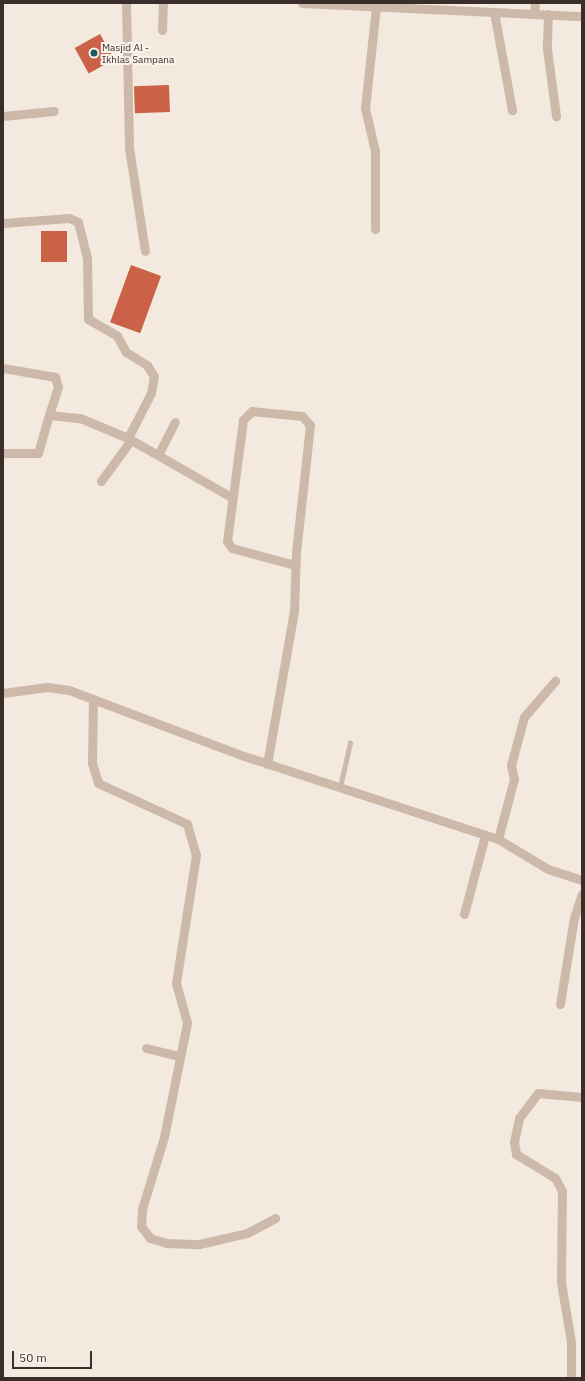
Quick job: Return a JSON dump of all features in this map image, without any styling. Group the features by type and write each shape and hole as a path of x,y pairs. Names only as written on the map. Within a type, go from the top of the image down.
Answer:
{"street":[{"path":"126,3 129,148 145,251"},
{"path":"162,30 163,3"},
{"path":"302,3 376,7 481,7 494,12 582,16"},
{"path":"534,14 535,3"},
{"path":"375,229 375,151 365,108 376,7"},
{"path":"494,12 512,110"},
{"path":"548,14 547,49 556,116"},
{"path":"3,116 54,111"},
{"path":"3,223 55,219 78,222 88,257 88,320 90,324 117,336 126,352 147,365 154,376 151,393 129,439 101,481"},
{"path":"3,368 55,377 58,387 38,453 3,453"},
{"path":"267,764 293,623 295,564 308,420 302,416 252,411 247,413 231,497 228,545 295,564"},
{"path":"49,415 80,418 129,439 231,497"},
{"path":"158,455 175,422"},
{"path":"498,839 514,779 511,765 524,717 555,681"},
{"path":"3,693 59,688 93,699 267,764 498,839 548,869 582,880"},
{"path":"93,699 92,763 98,783 120,796 178,818 190,829 195,846 176,977 177,994 187,1014 164,1137 142,1209 141,1226 150,1238 166,1242 200,1244 247,1232 275,1218"},
{"path":"464,914 485,835"},
{"path":"560,1004 574,918 582,894"},
{"path":"146,1048 179,1056"},
{"path":"571,1378 571,1342 561,1282 562,1191 555,1178 516,1154 514,1142 519,1118 538,1093 582,1097"}],"lane":[{"path":"340,787 350,742"}],"building":[{"name":"Masjid Al - Ikhlas Sampana","path":"100,34 114,59 89,73 75,48"},
{"path":"169,85 170,112 135,113 134,86"},
{"path":"41,231 67,231 67,262 41,262"},
{"path":"131,265 161,276 140,333 110,322"}],"place":[{"name":"Masjid Al - Ikhlas Sampana","path":"94,53"}]}
